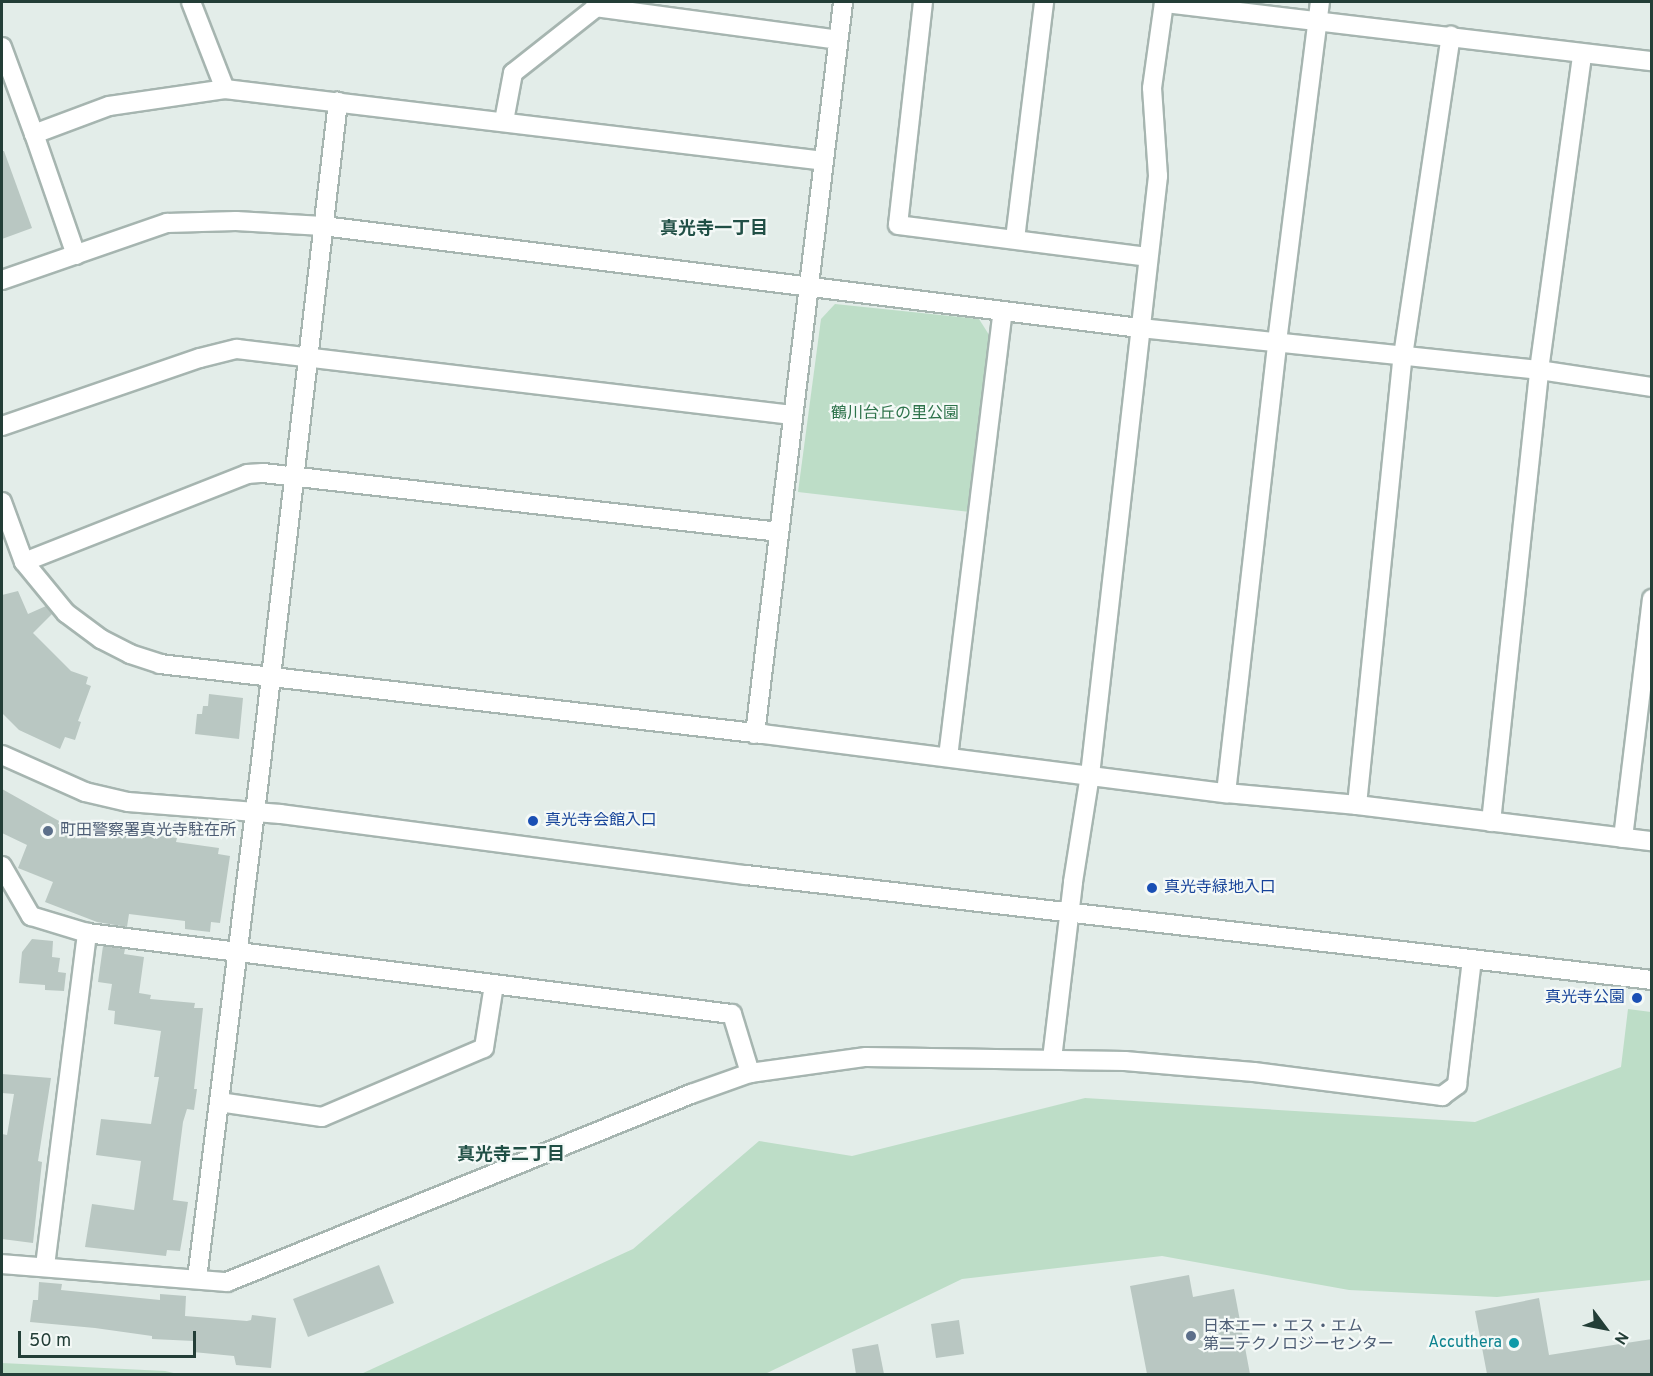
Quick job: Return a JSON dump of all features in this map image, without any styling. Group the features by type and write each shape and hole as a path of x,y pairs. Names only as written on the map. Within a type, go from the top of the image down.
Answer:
{"street":[{"path":"191,2 225,89"},
{"path":"755,734 843,2"},
{"path":"923,2 898,225 1148,257"},
{"path":"1015,239 1044,2"},
{"path":"1052,1059 1069,913 1090,775 1158,176 1152,88 1164,3 1319,10 1451,36 1582,55 1652,61"},
{"path":"504,121 513,73 599,4 838,40"},
{"path":"1226,793 1277,342 1319,10"},
{"path":"1357,805 1403,356 1451,36"},
{"path":"2,47 76,255"},
{"path":"1491,822 1539,370 1582,55"},
{"path":"34,134 109,106 225,89 824,161"},
{"path":"197,1279 338,102"},
{"path":"2,280 167,223 236,221 323,226 1140,328 1539,370 1652,387"},
{"path":"948,758 1003,311"},
{"path":"2,426 200,358 237,349 792,415"},
{"path":"24,562 247,474 293,477 779,532"},
{"path":"2,501 24,562 66,613 101,639 130,654 160,664 755,734 1226,793 1357,805 1652,841"},
{"path":"1623,838 1652,599"},
{"path":"2,755 42,776 96,795 128,802 254,812 1069,913 1652,980"},
{"path":"2,866 32,916 87,933 732,1014 750,1073"},
{"path":"45,1266 87,933"},
{"path":"2,1264 227,1282 691,1094 750,1073 866,1057 1125,1061 1254,1072 1442,1096 1457,1085 1472,960"},
{"path":"219,1102 322,1116 484,1048 494,985"}],"green space":[{"name":"鶴川台丘の里公園","path":"835,304 979,319 991,338 970,512 798,492 821,319"},
{"path":"1628,1009 1651,1012 1651,1280 1497,1297 1349,1290 1162,1256 962,1279 765,1374 361,1374 633,1249 759,1141 852,1156 1085,1098 1475,1122 1621,1067"},
{"path":"2,1363 165,1371 178,1374 2,1374"}],"building":[{"path":"2,151 4,151 32,228 2,239"},
{"path":"18,591 28,614 46,606 52,614 33,633 71,671 88,677 86,684 91,686 78,721 81,722 75,740 65,737 60,749 19,730 2,713 2,595"},
{"path":"209,694 243,698 239,739 195,734 197,714 202,714 203,706 208,706"},
{"path":"2,789 59,821 58,824 112,839 113,830 177,838 176,842 219,848 218,854 230,856 220,923 211,922 210,932 185,929 185,921 129,914 127,927 97,922 45,902 53,882 18,868 27,845 2,833"},
{"path":"32,939 53,941 52,957 60,958 58,972 66,973 64,991 45,990 45,985 19,983 22,952"},
{"path":"103,946 125,949 124,954 144,957 139,993 151,995 150,999 195,1003 194,1008 203,1008 194,1089 197,1089 194,1110 187,1109 183,1122 173,1200 188,1202 180,1251 167,1250 166,1256 85,1247 92,1204 134,1210 141,1161 96,1155 101,1119 151,1124 159,1077 154,1077 161,1031 114,1024 115,1011 108,1010 112,984 98,982"},
{"path":"2,1074 51,1078 38,1161 42,1162 33,1243 2,1239 2,1134 7,1135 14,1094 2,1093"},
{"path":"379,1265 394,1303 308,1337 293,1299"},
{"name":"日本エー・エス・エム 第二テクノロジーセンター","path":"1189,1275 1193,1297 1234,1289 1250,1374 1147,1374 1130,1286"},
{"path":"39,1282 62,1284 61,1290 160,1300 160,1294 186,1296 185,1316 247,1321 251,1320 252,1315 276,1318 271,1368 236,1365 234,1356 193,1352 194,1341 152,1339 152,1336 95,1328 30,1322 33,1300 38,1300"},
{"name":"Accuthera","path":"1539,1298 1549,1355 1652,1339 1652,1374 1487,1374 1475,1311"},
{"path":"959,1320 964,1354 936,1358 931,1324"},
{"path":"878,1344 884,1374 856,1374 852,1349"}],"place":[{"name":"真光寺会館入口","path":"533,821"},
{"name":"町田警察署真光寺駐在所","path":"48,831"},
{"name":"真光寺緑地入口","path":"1152,888"},
{"name":"真光寺公園","path":"1637,998"},
{"name":"日本エー・エス・エム 第二テクノロジーセンター","path":"1191,1336"},
{"name":"Accuthera","path":"1514,1343"}],"district":[{"name":"真光寺一丁目","path":"714,230"},
{"name":"真光寺二丁目","path":"511,1156"}]}
